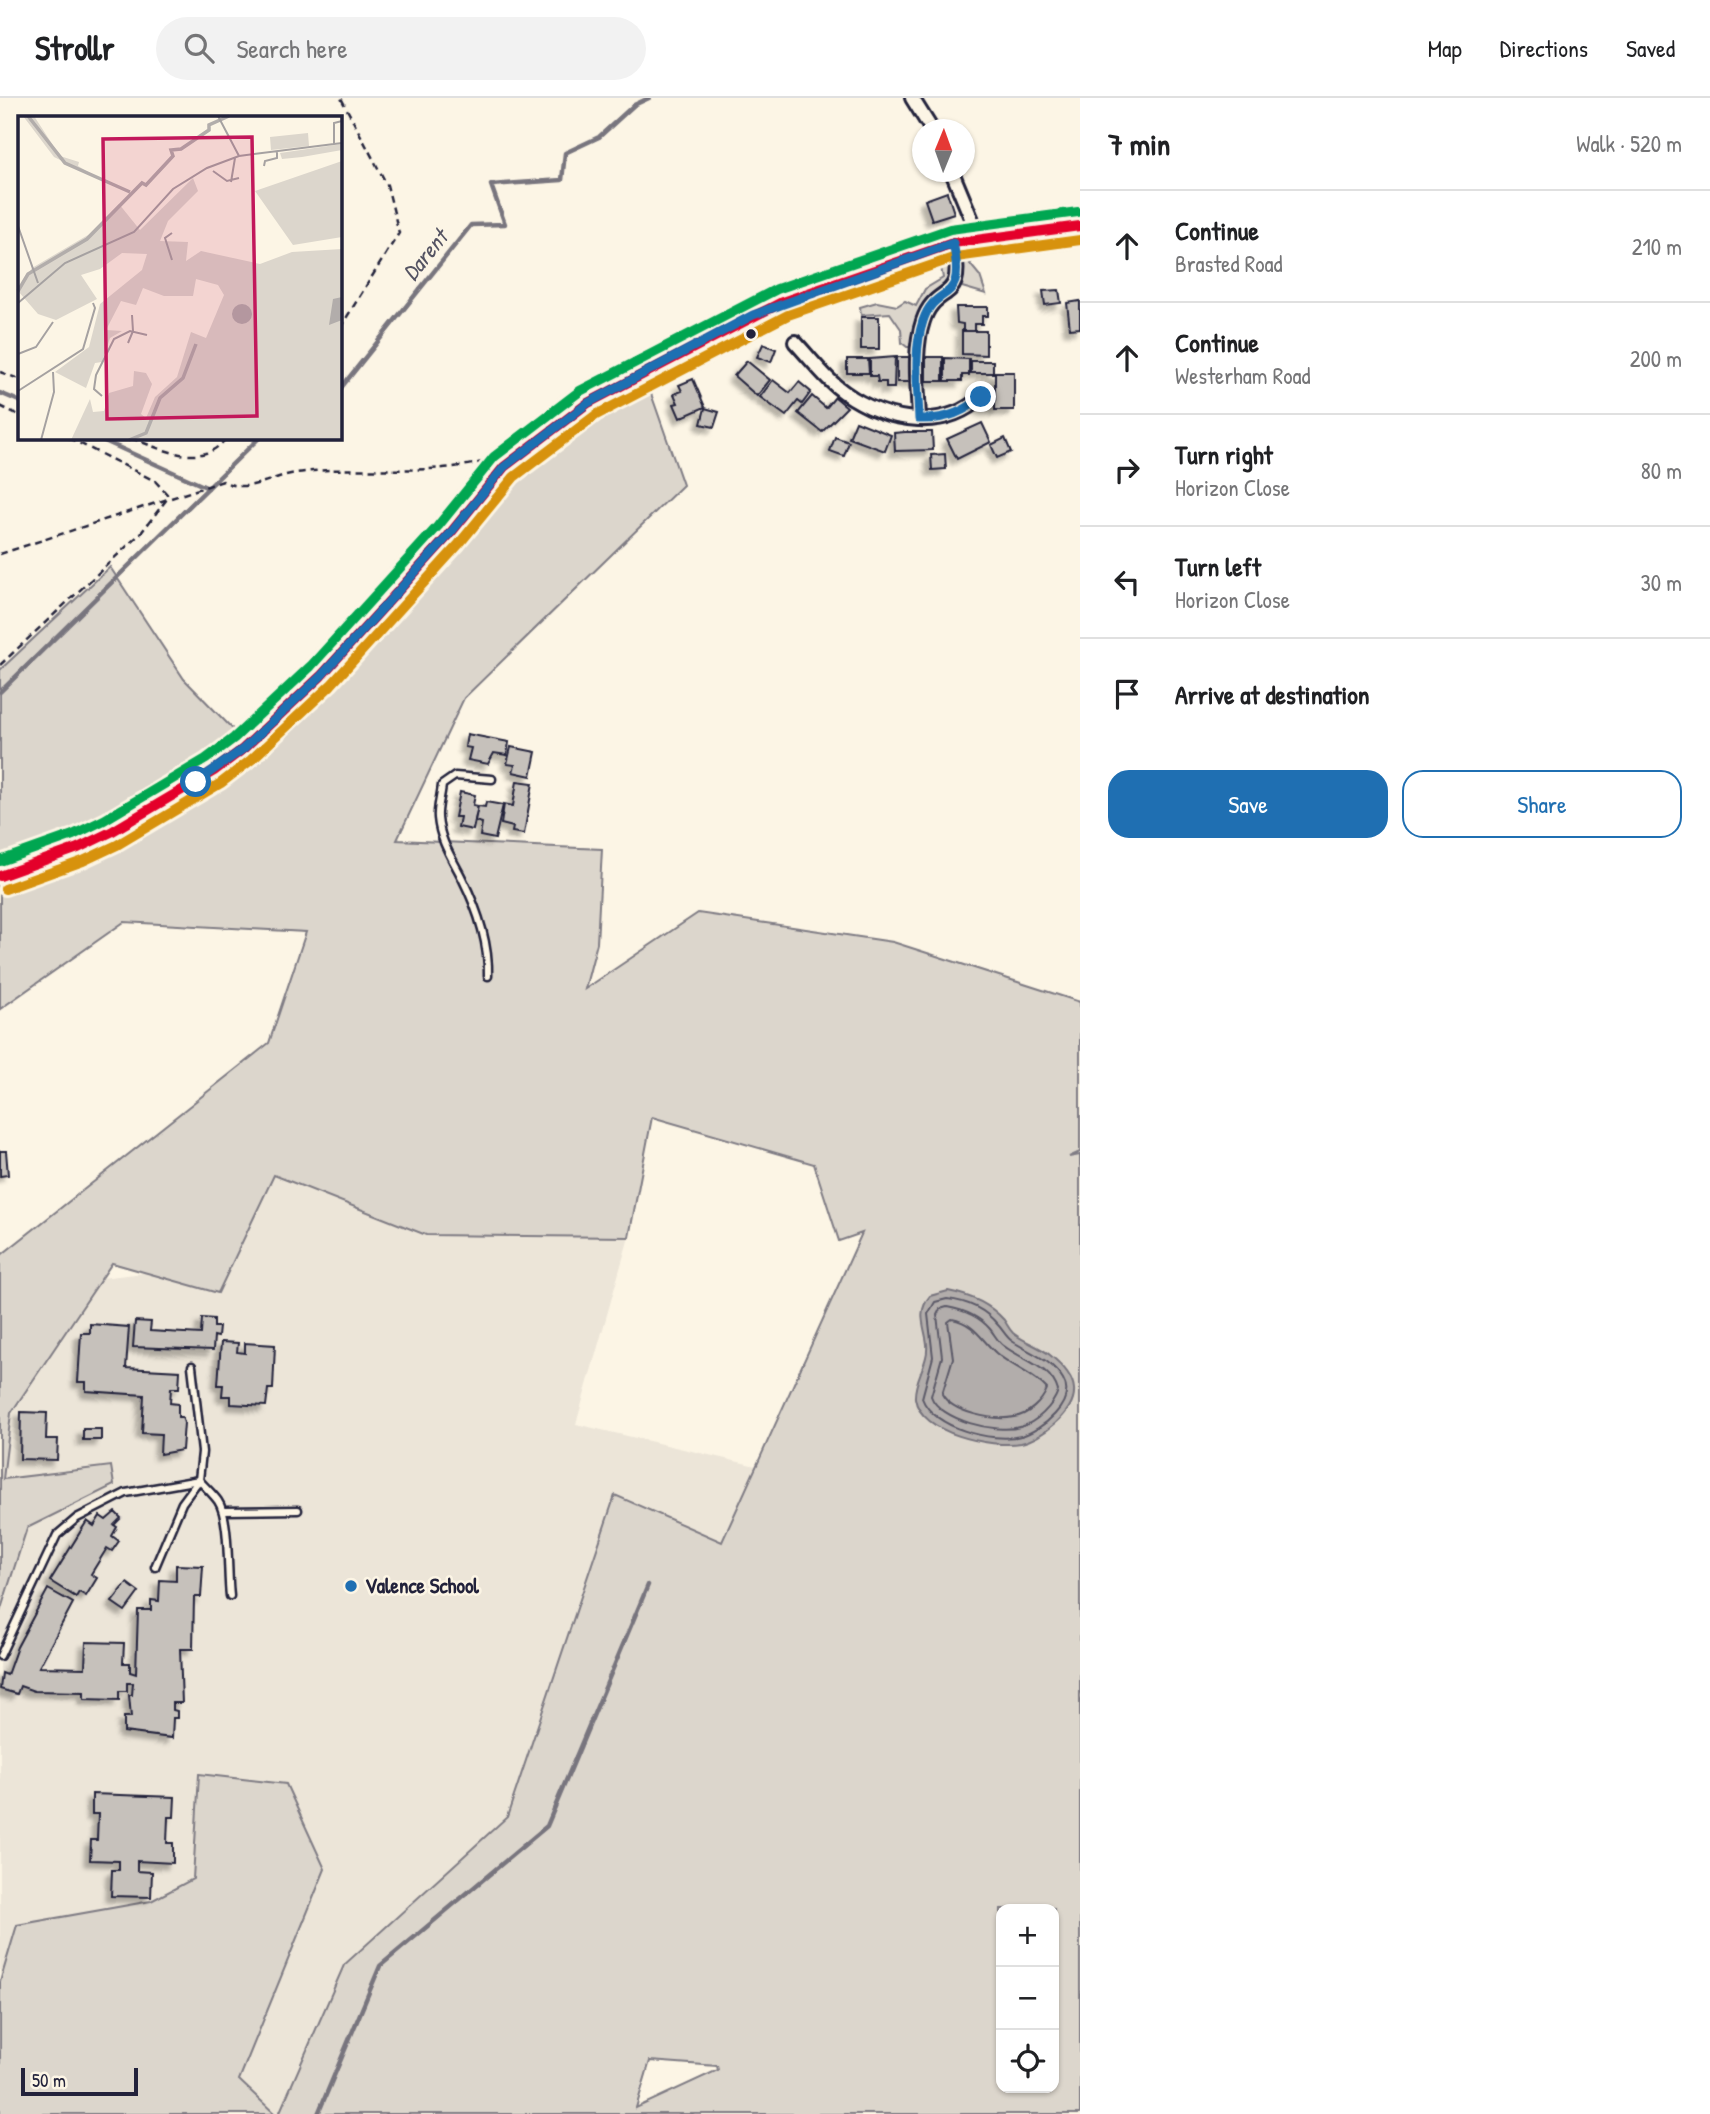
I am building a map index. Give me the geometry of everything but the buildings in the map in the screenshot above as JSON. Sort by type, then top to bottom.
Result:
[{"type":"main road","points":[[0,876],[67,853],[111,832],[214,771],[243,749],[321,676],[449,535],[504,467],[588,403],[753,315],[953,243],[979,237],[1080,226]]},
{"type":"street","points":[[912,98],[925,119]]},
{"type":"street","points":[[956,182],[979,237]]},
{"type":"street","points":[[919,419],[919,334],[924,318],[956,283],[957,264],[953,243]]},
{"type":"street","points":[[795,342],[834,385],[857,402],[891,416],[937,419],[967,410],[981,397]]},
{"type":"lane","points":[[488,976],[488,952],[484,933],[463,879],[445,848],[438,817],[442,785],[455,776],[492,779]]},
{"type":"lane","points":[[155,1567],[182,1503],[199,1480],[202,1452],[192,1366]]},
{"type":"lane","points":[[199,1480],[218,1501],[226,1518],[226,1561],[230,1596]]},
{"type":"lane","points":[[0,1656],[57,1535],[77,1518],[126,1493],[175,1482],[199,1480]]},
{"type":"lane","points":[[223,1511],[298,1510]]},
{"type":"path","points":[[341,98],[387,185],[399,233],[341,326]]},
{"type":"path","points":[[0,372],[18,380]]},
{"type":"path","points":[[0,406],[18,415]]},
{"type":"path","points":[[0,666],[141,533],[167,499],[167,494],[155,481],[72,439]]},
{"type":"path","points":[[84,444],[87,439]]},
{"type":"path","points":[[134,439],[169,453],[202,455],[219,448],[225,439]]},
{"type":"path","points":[[0,554],[223,481],[233,486],[246,487],[295,473],[440,468],[495,460],[504,467]]},
{"type":"shaded area","points":[[972,247],[982,251],[970,264],[980,276],[986,294],[962,287],[965,252]]},
{"type":"shaded area","points":[[937,257],[949,264],[950,283],[924,311],[916,327],[913,347],[902,343],[901,329],[890,313],[861,315],[860,307],[877,302],[897,306],[905,301],[916,306],[925,289],[943,278],[941,267],[889,281],[892,273]]},
{"type":"shaded area","points":[[648,385],[683,485],[464,698],[397,840],[602,849],[597,943],[585,989],[698,913],[893,942],[1080,1002],[1080,1152],[1069,1157],[1080,1155],[1080,2114],[279,2114],[344,1965],[507,1817],[615,1495],[722,1542],[862,1233],[839,1241],[814,1164],[652,1117],[629,1237],[426,1235],[274,1175],[218,1293],[112,1263],[11,1413],[3,1479],[111,1466],[114,1485],[27,1528],[0,1612],[0,1256],[269,1043],[306,932],[124,922],[0,1009],[0,670],[110,567],[184,679],[260,757],[542,455]],"holes":[[[650,2061],[717,2066],[718,2070],[636,2108]]]},
{"type":"shaded area","name":"Valence School","points":[[274,1175],[426,1235],[629,1237],[576,1424],[756,1466],[648,1705],[341,1971],[279,2114],[173,2114],[0,2017],[0,1421],[101,1278],[161,1271]]},
{"type":"shaded area","points":[[199,1774],[286,1784],[325,1869],[239,2080],[275,2114],[0,2114],[0,1982],[17,1925],[151,1901],[193,1879]]},
{"type":"water","points":[[948,1291],[985,1304],[1004,1320],[1013,1333],[1050,1355],[1069,1374],[1074,1389],[1069,1407],[1056,1423],[1038,1436],[1021,1443],[1008,1444],[976,1440],[943,1429],[930,1421],[920,1410],[915,1393],[927,1349],[923,1311],[930,1296]]},
{"type":"waterway","name":"Darent","points":[[341,388],[471,225],[505,224],[491,185],[562,180],[565,153],[599,137],[634,105],[649,98]]},
{"type":"waterway","points":[[0,393],[18,401]]},
{"type":"waterway","points":[[100,439],[208,488]]},
{"type":"waterway","name":"Darent","points":[[0,692],[258,439]]},
{"type":"waterway","points":[[318,2114],[380,1966],[547,1826],[648,1585]]},
{"type":"transit line","points":[[0,861],[73,835],[104,820],[206,759],[234,738],[311,666],[438,526],[494,457],[580,391],[777,289],[950,229],[1078,212]]},
{"type":"transit line","points":[[0,876],[78,848],[111,832],[214,771],[243,749],[321,676],[449,535],[504,467],[588,403],[782,302],[953,243],[1080,226]]},
{"type":"transit line","points":[[5,889],[83,861],[117,845],[221,783],[251,760],[331,685],[459,544],[514,477],[596,415],[788,315],[956,257],[1080,240]]},
{"type":"place","name":"Valence School","points":[[351,1586]]},
{"type":"route","points":[[196,782],[243,749],[295,703],[449,535],[504,467],[588,403],[753,315],[782,302],[953,243],[958,276],[956,283],[924,318],[919,334],[919,419],[937,419],[967,410],[981,397]]}]
